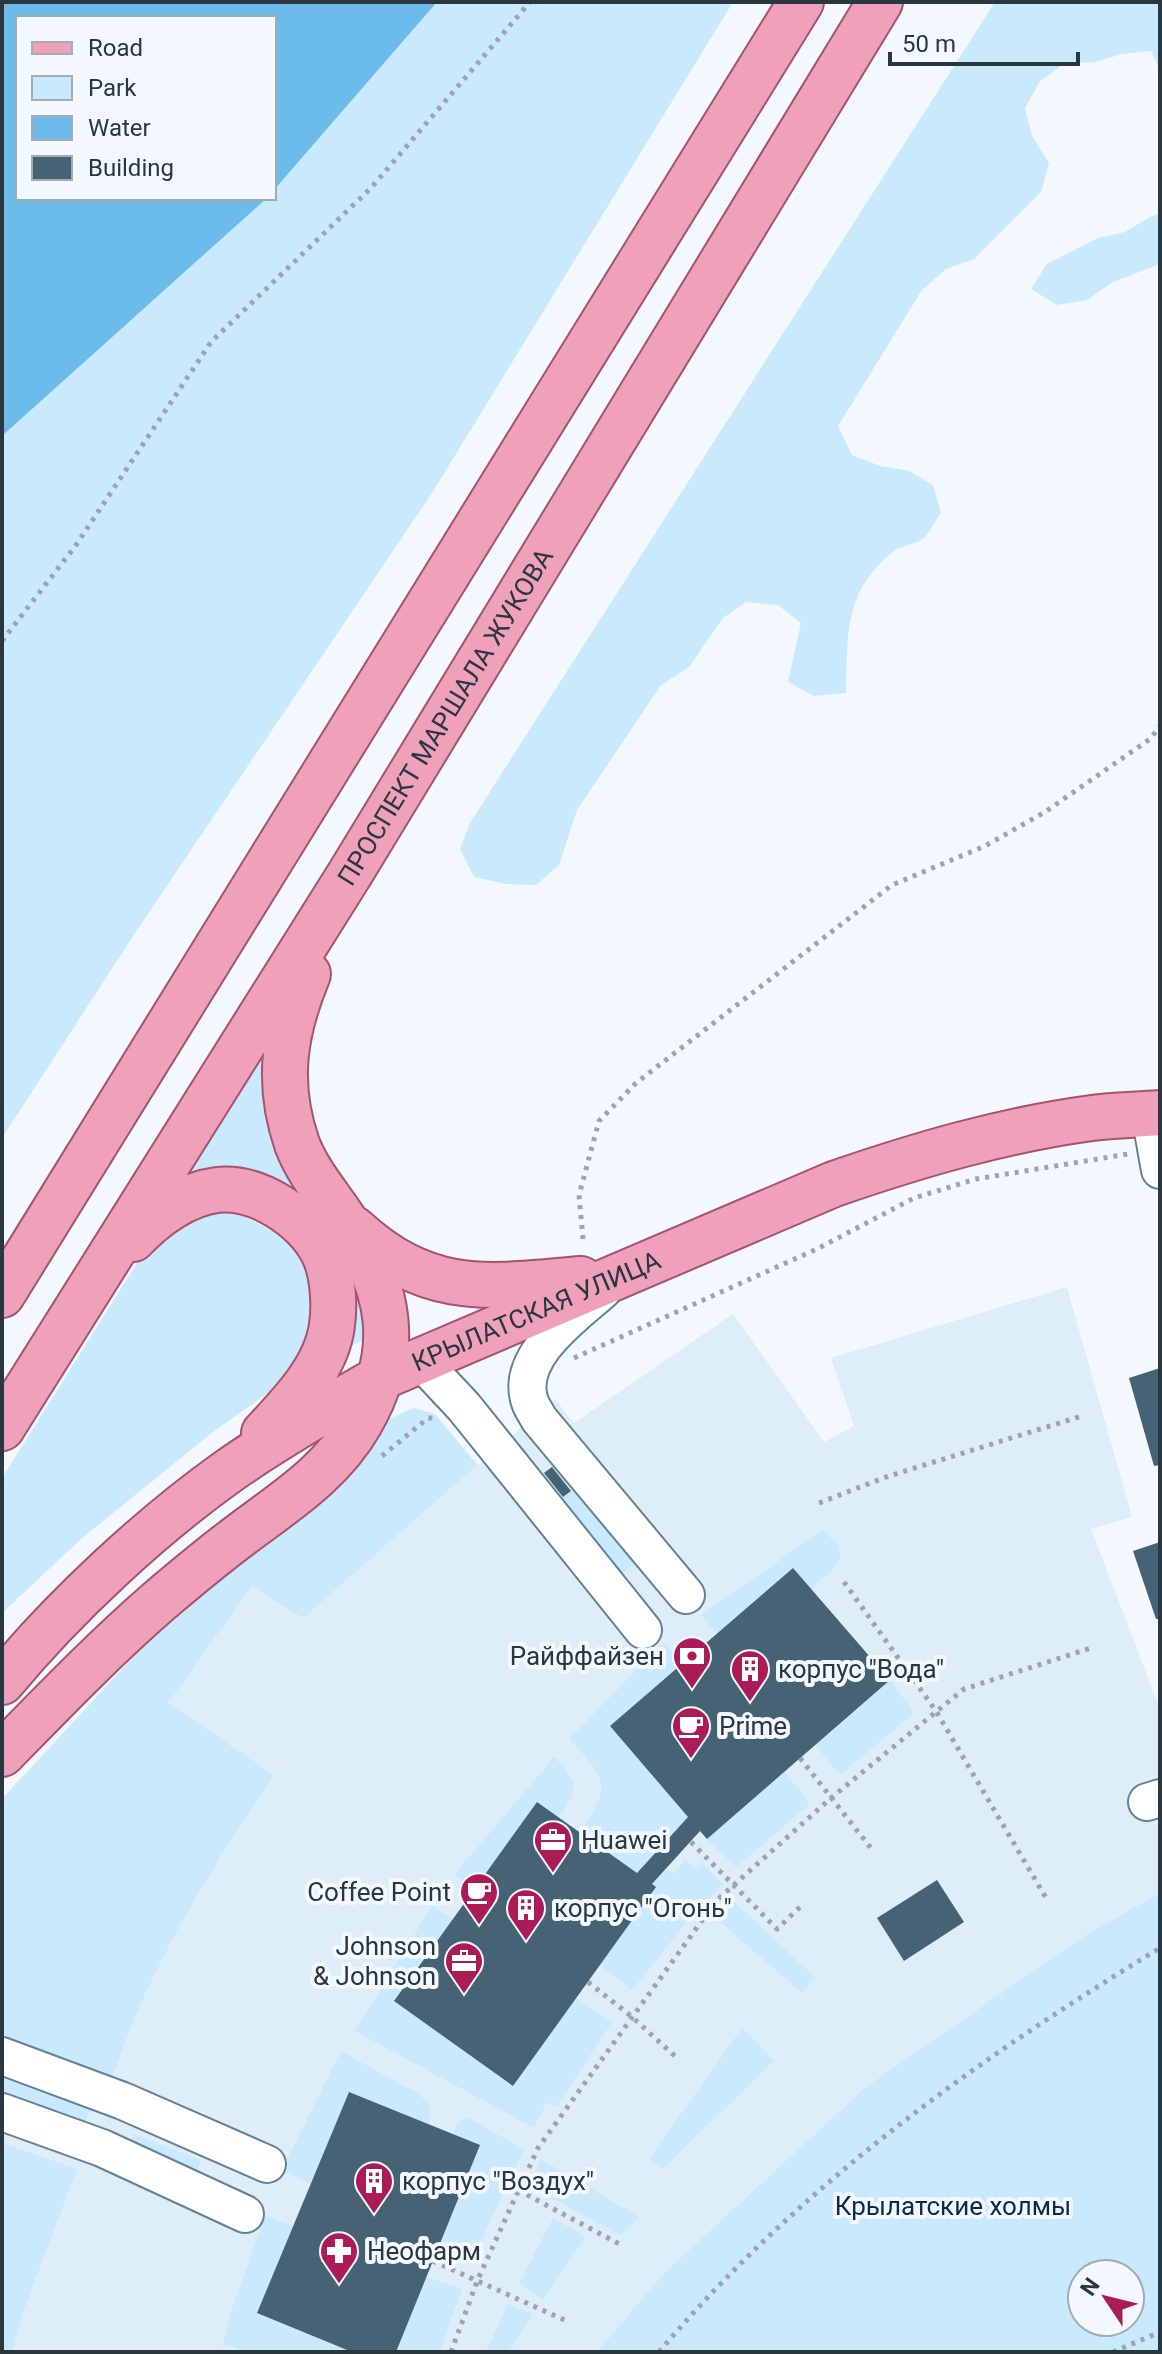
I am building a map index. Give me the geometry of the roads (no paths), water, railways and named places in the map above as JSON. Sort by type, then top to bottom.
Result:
[{"type":"main road","points":[[2,1295],[14,1269],[801,2]]},
{"type":"main road","name":"ПРОСПЕКТ МАРШАЛА ЖУКОВА","points":[[2,1428],[351,872],[880,2]]},
{"type":"main road","points":[[2,1754],[157,1603],[228,1544],[320,1476],[401,1368],[388,1345],[376,1280],[365,1254],[311,1174],[298,1144],[288,1110],[284,1074],[287,1038],[296,1003],[351,872]]},
{"type":"main road","name":"КРЫЛАТСКАЯ УЛИЦА","points":[[2,1682],[83,1596],[153,1532],[229,1470],[401,1368],[834,1184],[907,1159],[989,1137],[1093,1118],[1155,1114]]},
{"type":"main road","points":[[97,1279],[136,1235],[169,1208],[192,1196],[216,1190],[242,1190],[268,1202],[305,1229],[323,1253],[333,1303],[332,1327],[325,1349],[310,1378],[289,1407],[229,1470]]},
{"type":"main road","points":[[345,1221],[394,1260],[457,1284],[489,1287],[619,1276]]},
{"type":"lane","points":[[1155,1114],[1160,1170]]},
{"type":"lane","points":[[619,1276],[548,1338],[534,1361],[527,1384],[529,1401],[539,1419],[686,1595]]},
{"type":"lane","points":[[401,1368],[464,1407],[643,1630]]},
{"type":"lane","points":[[2,2056],[123,2101],[267,2164]]},
{"type":"lane","points":[[2,2112],[102,2148],[245,2214]]},
{"type":"water","points":[[2,2],[437,2],[276,188],[276,16],[16,16],[16,200],[265,200],[2,436]]},
{"type":"place","name":"Райффайзен","points":[[692,1690]]},
{"type":"place","name":"корпус \"Вода\"","points":[[750,1703]]},
{"type":"place","name":"Prime","points":[[691,1760]]},
{"type":"place","name":"Huawei","points":[[553,1874]]},
{"type":"place","name":"Coffee Point","points":[[479,1926]]},
{"type":"place","name":"корпус \"Огонь\"","points":[[526,1942]]},
{"type":"place","name":"Johnson & Johnson","points":[[464,1995]]},
{"type":"place","name":"корпус \"Воздух\"","points":[[374,2215]]},
{"type":"place","name":"Неофарм","points":[[339,2285]]},
{"type":"park label","name":"Крылатские холмы","points":[[953,2206]]}]
